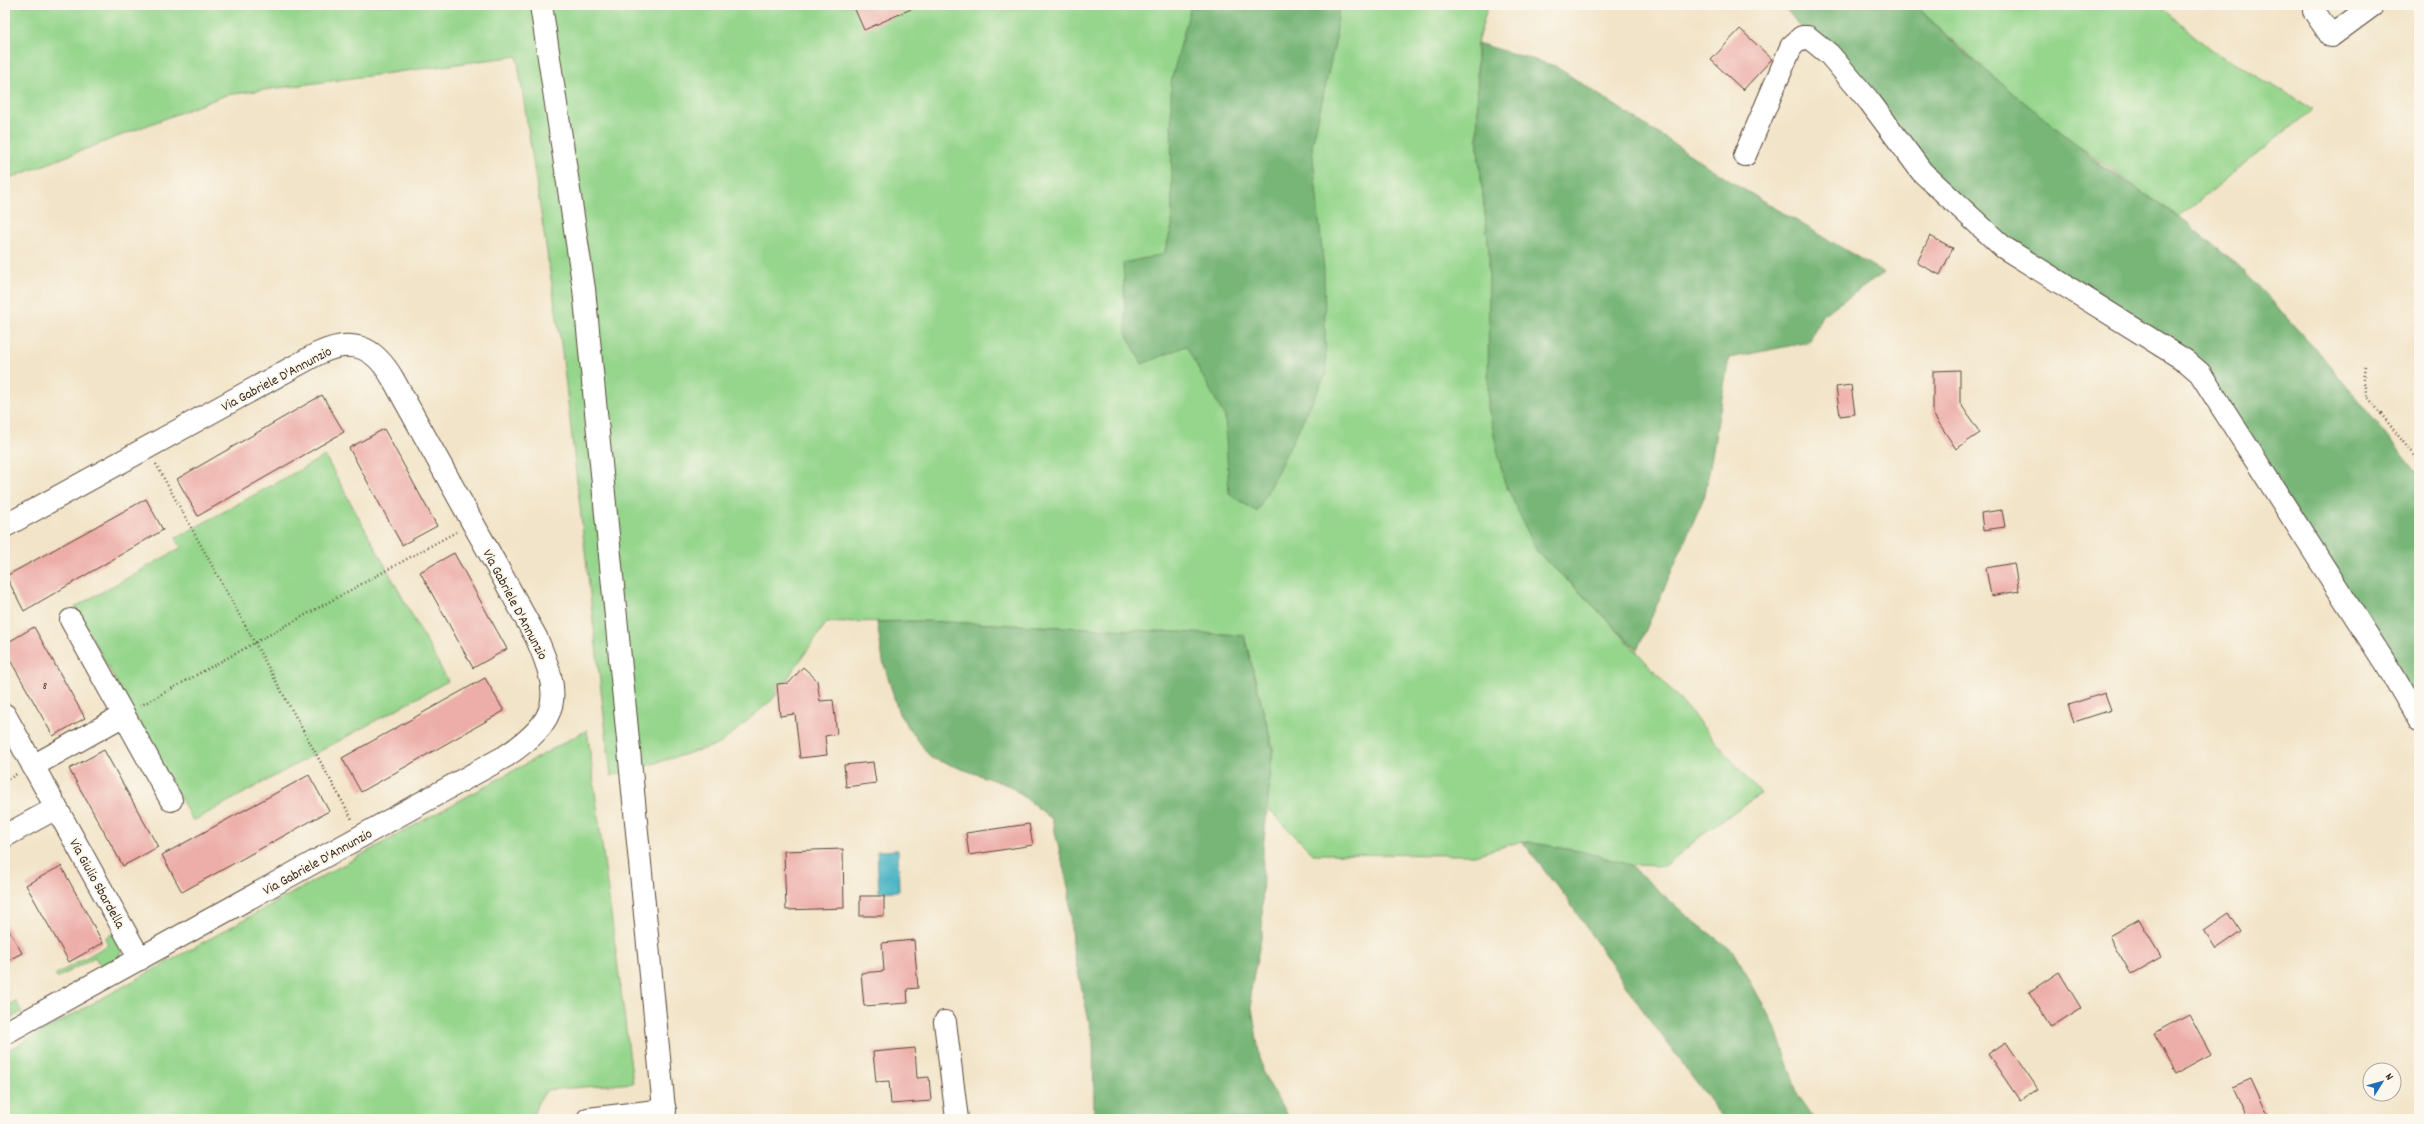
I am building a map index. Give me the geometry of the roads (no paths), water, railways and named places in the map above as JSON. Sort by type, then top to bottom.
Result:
[{"type":"street","points":[[541,5],[584,289],[665,1114],[588,1119]]},
{"type":"street","points":[[2314,11],[2331,36],[2373,5]]},
{"type":"street","points":[[1745,155],[1791,47],[1802,37],[1808,36],[1829,54],[1870,102],[1922,172],[2003,247],[2186,361],[2200,373],[2394,677],[2419,720]]},
{"type":"street","name":"Via Gabriele D'Annunzio","points":[[5,526],[325,350],[342,346],[358,346],[372,353],[385,367],[544,655],[553,688],[551,709],[540,730],[510,754],[5,1033]]},
{"type":"street","points":[[71,620],[171,800]]},
{"type":"street","name":"Via Giulio Sbardella","points":[[5,715],[140,959]]},
{"type":"street","points":[[33,766],[124,715]]},
{"type":"street","points":[[5,836],[56,808]]},
{"type":"street","points":[[945,1022],[958,1119]]},
{"type":"water","points":[[898,850],[899,891],[879,892],[877,851]]}]
